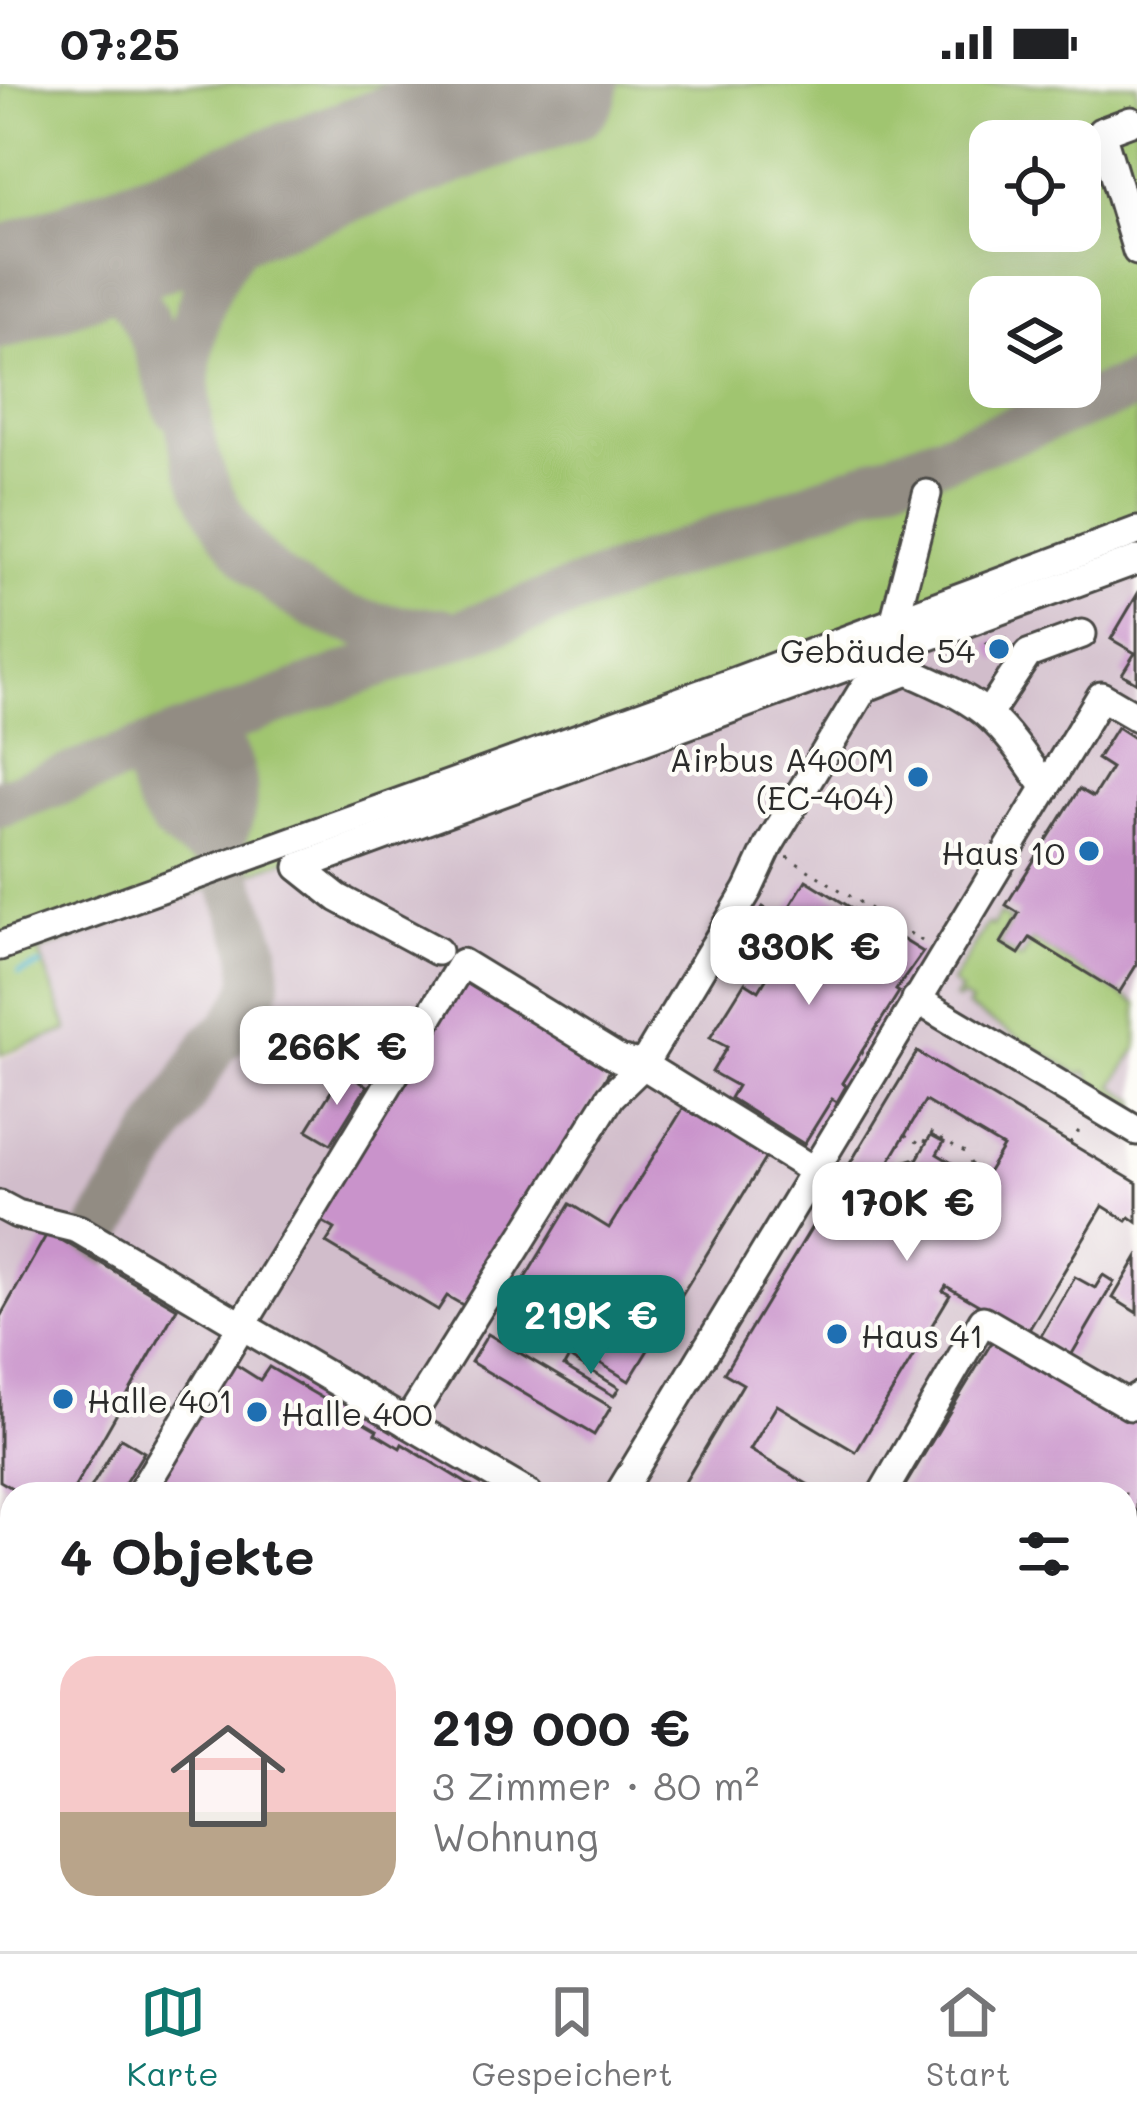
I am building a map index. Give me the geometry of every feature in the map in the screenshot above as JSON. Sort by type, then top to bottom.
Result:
[{"type":"lane","points":[[1131,121],[1101,132],[1137,251]]},
{"type":"lane","points":[[895,619],[927,494]]},
{"type":"lane","points":[[0,946],[728,684],[1137,530]]},
{"type":"lane","points":[[437,951],[338,898],[298,867],[1137,560]]},
{"type":"lane","points":[[988,714],[1028,654],[1082,634]]},
{"type":"lane","points":[[407,1423],[611,1096],[643,1065],[864,688],[908,670],[950,691],[988,714],[1045,786]]},
{"type":"lane","points":[[626,1482],[1101,696],[1137,717]]},
{"type":"lane","points":[[147,1482],[462,963],[619,1059],[643,1065],[816,1172]]},
{"type":"lane","points":[[916,999],[1137,1131]]},
{"type":"lane","points":[[0,1205],[16,1214],[78,1229],[508,1482]]},
{"type":"lane","points":[[889,1482],[983,1320],[1132,1406],[1137,1397]]},
{"type":"path","points":[[769,845],[944,954]]},
{"type":"path","points":[[1070,1143],[1083,1124]]},
{"type":"path","points":[[905,1135],[922,1145],[930,1132],[965,1152]]},
{"type":"path","points":[[970,1162],[978,1178]]},
{"type":"shaded area","points":[[1137,549],[1137,1482],[0,1482],[0,1059],[68,1030],[38,952]]},
{"type":"green space","points":[[0,84],[1137,84],[1137,545],[39,951],[68,1030],[0,1055]]},
{"type":"green space","points":[[1000,914],[1010,921],[999,945],[1021,959],[1033,940],[1137,1004],[1137,1048],[1113,1086],[1137,1101],[1137,1108],[1089,1080],[1085,1071],[1081,1075],[967,1007],[971,1003],[961,996],[954,998],[961,991],[952,983],[987,924],[993,926]]},
{"type":"building","points":[[1137,595],[1137,683],[1122,674],[1135,653],[1111,639]]},
{"type":"building","name":"Gebäude 54","points":[[1005,638],[1011,656],[995,660],[987,644]]},
{"type":"building","name":"Haus 10","points":[[1117,727],[1137,740],[1137,964],[1119,993],[1030,938],[1019,954],[1001,943],[1019,913],[1006,905],[1079,789],[1093,797],[1111,768],[1097,759]]},
{"type":"building","points":[[806,880],[923,952],[842,1083],[846,1086],[837,1102],[832,1099],[804,1144],[730,1098],[737,1086],[712,1072],[727,1047],[710,1038],[745,982],[759,991],[774,966],[739,945],[763,907],[782,919]]},
{"type":"building","points":[[463,974],[614,1064],[468,1308],[447,1296],[438,1310],[326,1243],[335,1229],[316,1218]]},
{"type":"building","points":[[917,1052],[1137,1183],[1137,1222],[1103,1206],[1027,1333],[946,1286],[943,1291],[950,1295],[856,1452],[777,1405],[750,1450],[804,1482],[685,1482],[743,1384],[724,1373]],"holes":[[[925,1101],[1003,1147],[982,1181],[937,1154],[944,1142],[931,1135],[916,1161],[886,1167]]]},
{"type":"building","points":[[343,1072],[367,1086],[331,1144],[307,1130]]},
{"type":"building","points":[[689,1099],[771,1149],[629,1381],[508,1306],[570,1204],[609,1228]]},
{"type":"building","name":"Halle 401","points":[[48,1232],[177,1308],[78,1482],[0,1481],[0,1317]]},
{"type":"building","points":[[1137,1257],[1137,1313],[1113,1298]]},
{"type":"building","points":[[1103,1275],[1114,1282],[1069,1359],[1038,1341],[1075,1277],[1095,1288]]},
{"type":"building","points":[[488,1334],[611,1407],[594,1435],[471,1362]]},
{"type":"building","points":[[995,1337],[1137,1422],[1137,1482],[907,1482]]},
{"type":"building","points":[[569,1357],[619,1388],[614,1396],[564,1366]]},
{"type":"building","name":"Halle 400","points":[[230,1361],[260,1380],[269,1367],[464,1482],[157,1482]]},
{"type":"building","points":[[121,1438],[144,1452],[125,1482],[94,1482]]},
{"type":"waterway","points":[[19,973],[40,965]]},
{"type":"taxiway","points":[[356,158],[277,203],[237,240],[210,285],[193,333],[187,383],[191,433],[205,482],[228,527],[261,566],[302,598],[335,614],[387,628],[442,631]]},
{"type":"taxiway","points":[[34,277],[90,272],[125,290],[148,326],[177,407]]},
{"type":"taxiway","points":[[0,803],[1137,385]]},
{"type":"taxiway","points":[[196,731],[216,744],[232,776],[233,800],[220,849]]},
{"type":"taxiway","points":[[156,746],[151,770],[162,805],[178,824],[221,854]]},
{"type":"taxiway","points":[[88,1251],[214,1044],[249,1004],[257,983],[255,948],[188,766],[167,749],[153,747]]},
{"type":"runway","points":[[0,289],[559,84]]},
{"type":"place","name":"Gebäude 54","points":[[999,649]]},
{"type":"place","name":"Airbus A400M (EC-404)","points":[[918,777]]},
{"type":"place","name":"Haus 10","points":[[1089,851]]},
{"type":"place","name":"Haus 41","points":[[837,1334]]},
{"type":"place","name":"Halle 401","points":[[63,1399]]},
{"type":"place","name":"Halle 400","points":[[257,1412]]}]
